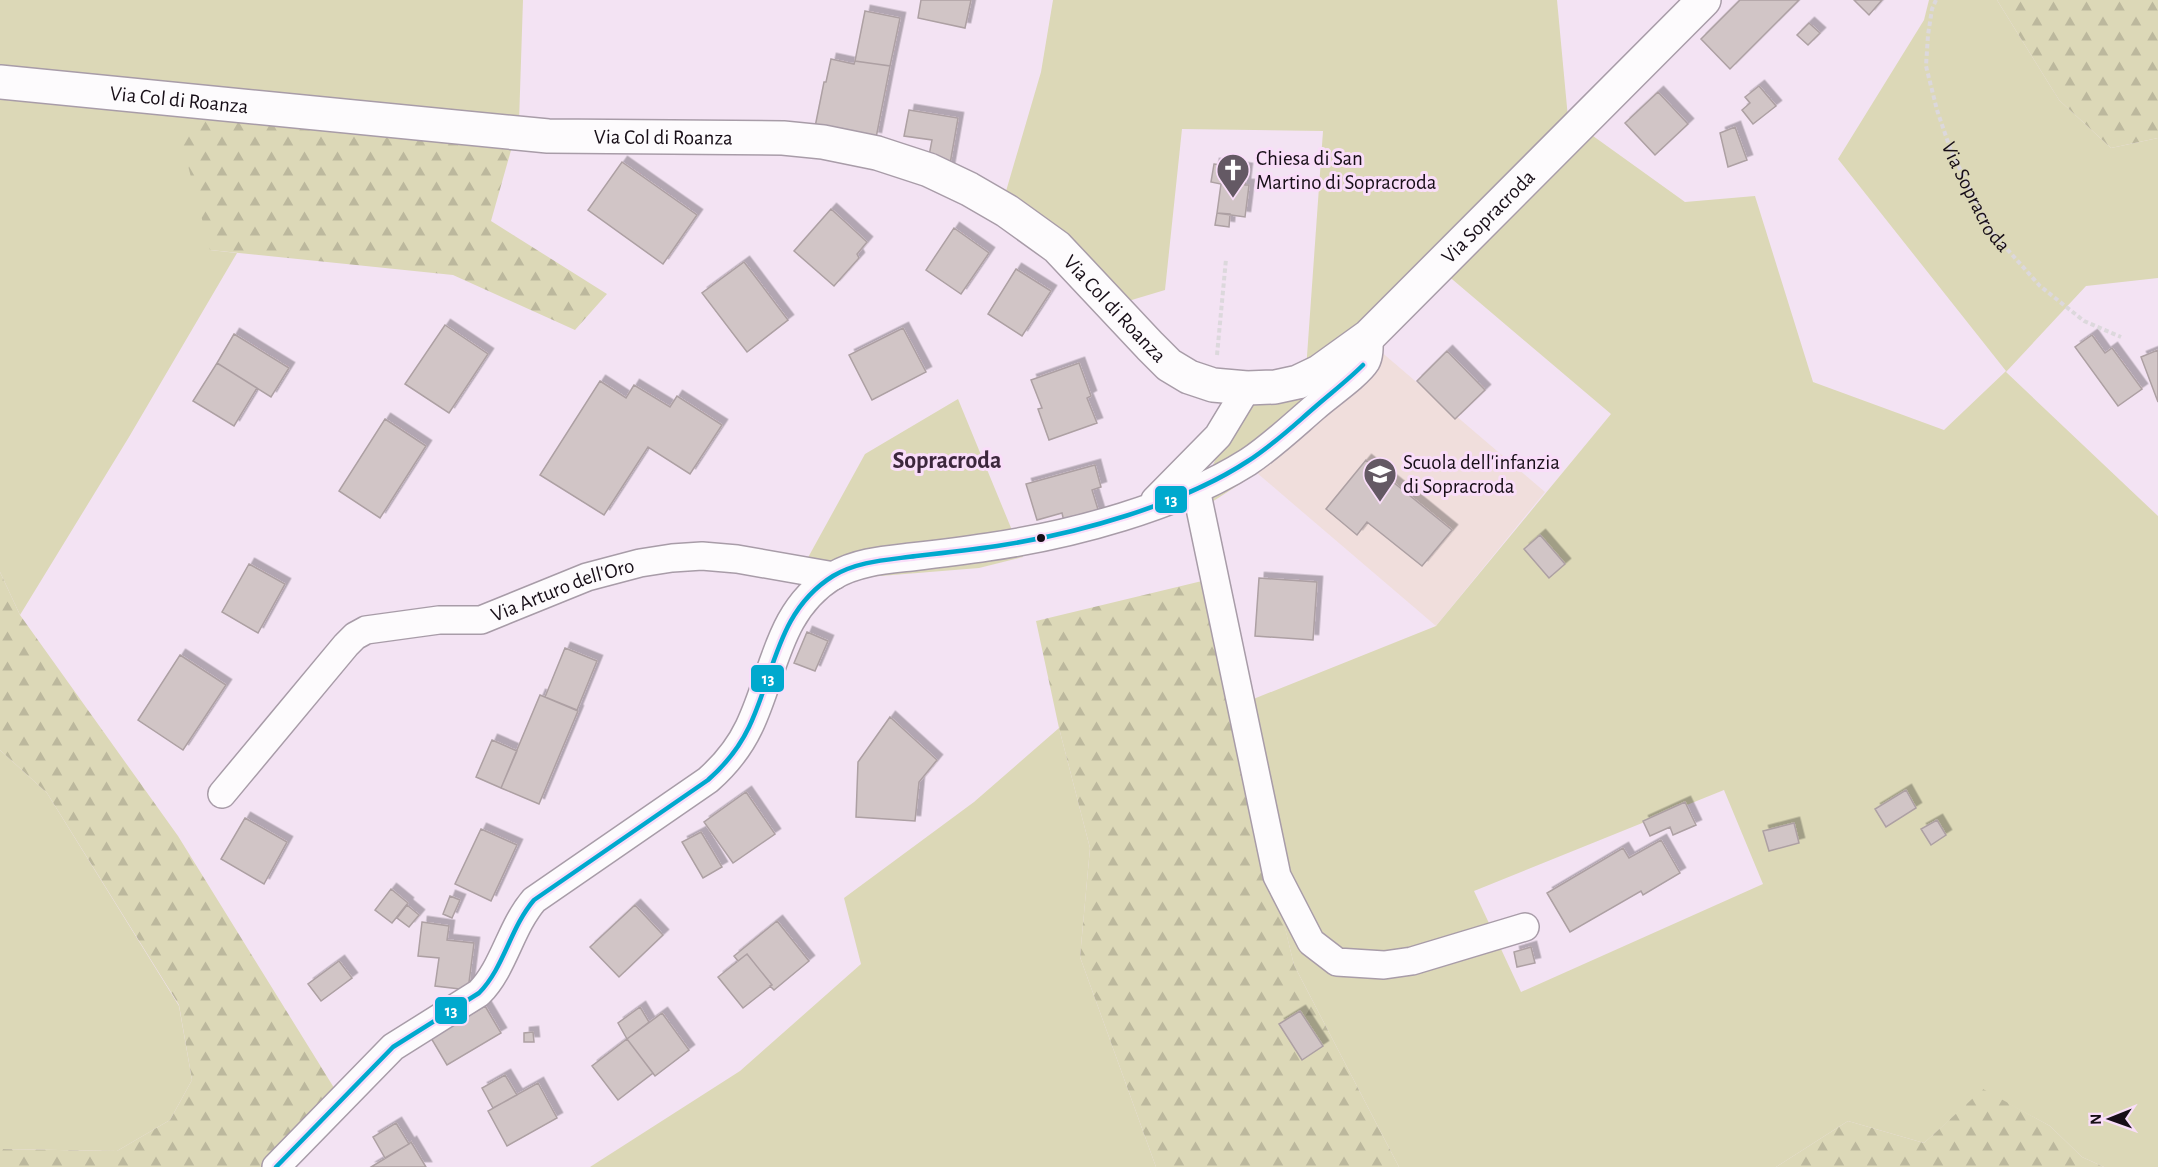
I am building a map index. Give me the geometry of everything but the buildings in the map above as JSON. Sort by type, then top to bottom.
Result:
[{"type":"street","name":"Via Sopracroda","points":[[1247,388],[1275,387],[1298,382],[1319,372],[1369,336],[1704,0]]},
{"type":"street","name":"Via Col di Roanza","points":[[0,81],[549,136],[783,138],[823,142],[877,153],[929,170],[969,189],[1007,211],[1057,247],[1169,365],[1189,377],[1213,385],[1247,388]]},
{"type":"street","points":[[276,1167],[393,1047],[480,993],[489,984],[522,914],[534,900],[708,780],[720,769],[742,740],[750,724],[784,634],[794,614],[818,587],[854,566],[874,561],[989,547],[1057,535],[1147,509],[1196,489],[1249,461],[1352,377],[1366,362],[1370,346],[1369,336]]},
{"type":"street","points":[[1147,509],[1218,436],[1247,388]]},
{"type":"street","points":[[1196,489],[1277,876],[1311,942],[1337,962],[1384,966],[1412,961],[1525,927]]},
{"type":"street","name":"Via Arturo dell'Oro","points":[[222,794],[346,645],[366,630],[439,620],[481,620],[587,576],[672,558],[702,556],[737,559],[834,576]]},
{"type":"path","name":"Via Sopracroda","points":[[1936,0],[1932,9],[1926,66],[1937,110],[1951,151],[1990,230],[2040,286],[2084,321],[2121,337]]},
{"type":"path","points":[[1213,385],[1226,260]]},
{"type":"shaded area","points":[[1379,350],[1545,492],[1436,626],[1257,473]]},
{"type":"green space","points":[[0,0],[523,0],[519,122],[210,250],[237,253],[129,437],[20,615],[0,572]]},
{"type":"green space","points":[[1053,0],[1557,0],[1568,118],[1685,202],[1755,196],[1813,382],[1944,430],[2006,371],[1838,159],[1924,20],[1929,0],[1997,0],[2059,100],[2111,148],[2158,138],[2158,278],[2086,286],[2006,372],[2158,516],[2158,1167],[2104,1167],[2082,1157],[2050,1126],[1983,1090],[1924,1143],[1848,1121],[1776,1167],[1399,1167],[1294,965],[1231,708],[1436,626],[1611,414],[1446,274],[1379,350],[1257,473],[1187,518],[1228,434],[1261,378],[1306,370],[1323,131],[1182,129],[1165,290],[1125,302],[1004,198],[1041,72]],"holes":[[[1724,790],[1763,884],[1521,992],[1474,891]]]},
{"type":"green space","points":[[1997,0],[2158,0],[2158,138],[2111,148],[2059,100]]},
{"type":"green space","points":[[167,85],[519,122],[491,221],[607,294],[575,330],[453,275],[210,250]]},
{"type":"green space","points":[[958,399],[1023,557],[979,568],[794,583],[865,454]]},
{"type":"green space","points":[[0,572],[20,615],[178,836],[336,1091],[270,1167],[0,1167],[0,1149],[117,1151],[170,1120],[192,1080],[179,1005],[47,793],[0,750]]},
{"type":"green space","points":[[1202,581],[1294,965],[1399,1167],[1156,1167],[1080,957],[1090,848],[1059,728],[1036,621]]},
{"type":"green space","points":[[1059,728],[1090,848],[1080,957],[1156,1167],[590,1167],[740,1071],[861,964],[844,898],[974,802]]},
{"type":"green space","points":[[0,750],[47,793],[179,1006],[192,1080],[170,1120],[117,1151],[0,1149]]},
{"type":"green space","points":[[1983,1089],[2050,1126],[2082,1157],[2104,1167],[1776,1167],[1848,1121],[1924,1143]]},
{"type":"transit line","name":"13","points":[[276,1167],[393,1047],[479,993],[495,972],[519,923],[534,900],[708,780],[720,768],[745,735],[789,625],[814,590],[833,576],[852,567],[873,562],[997,546],[1060,534],[1127,516],[1192,491],[1221,477],[1257,455],[1363,365]]},
{"type":"place","name":"Chiesa di San Martino di Sopracroda","points":[[1233,199]]},
{"type":"place","name":"Scuola dell'infanzia di Sopracroda","points":[[1380,503]]},
{"type":"district","name":"Sopracroda","points":[[947,460]]}]
